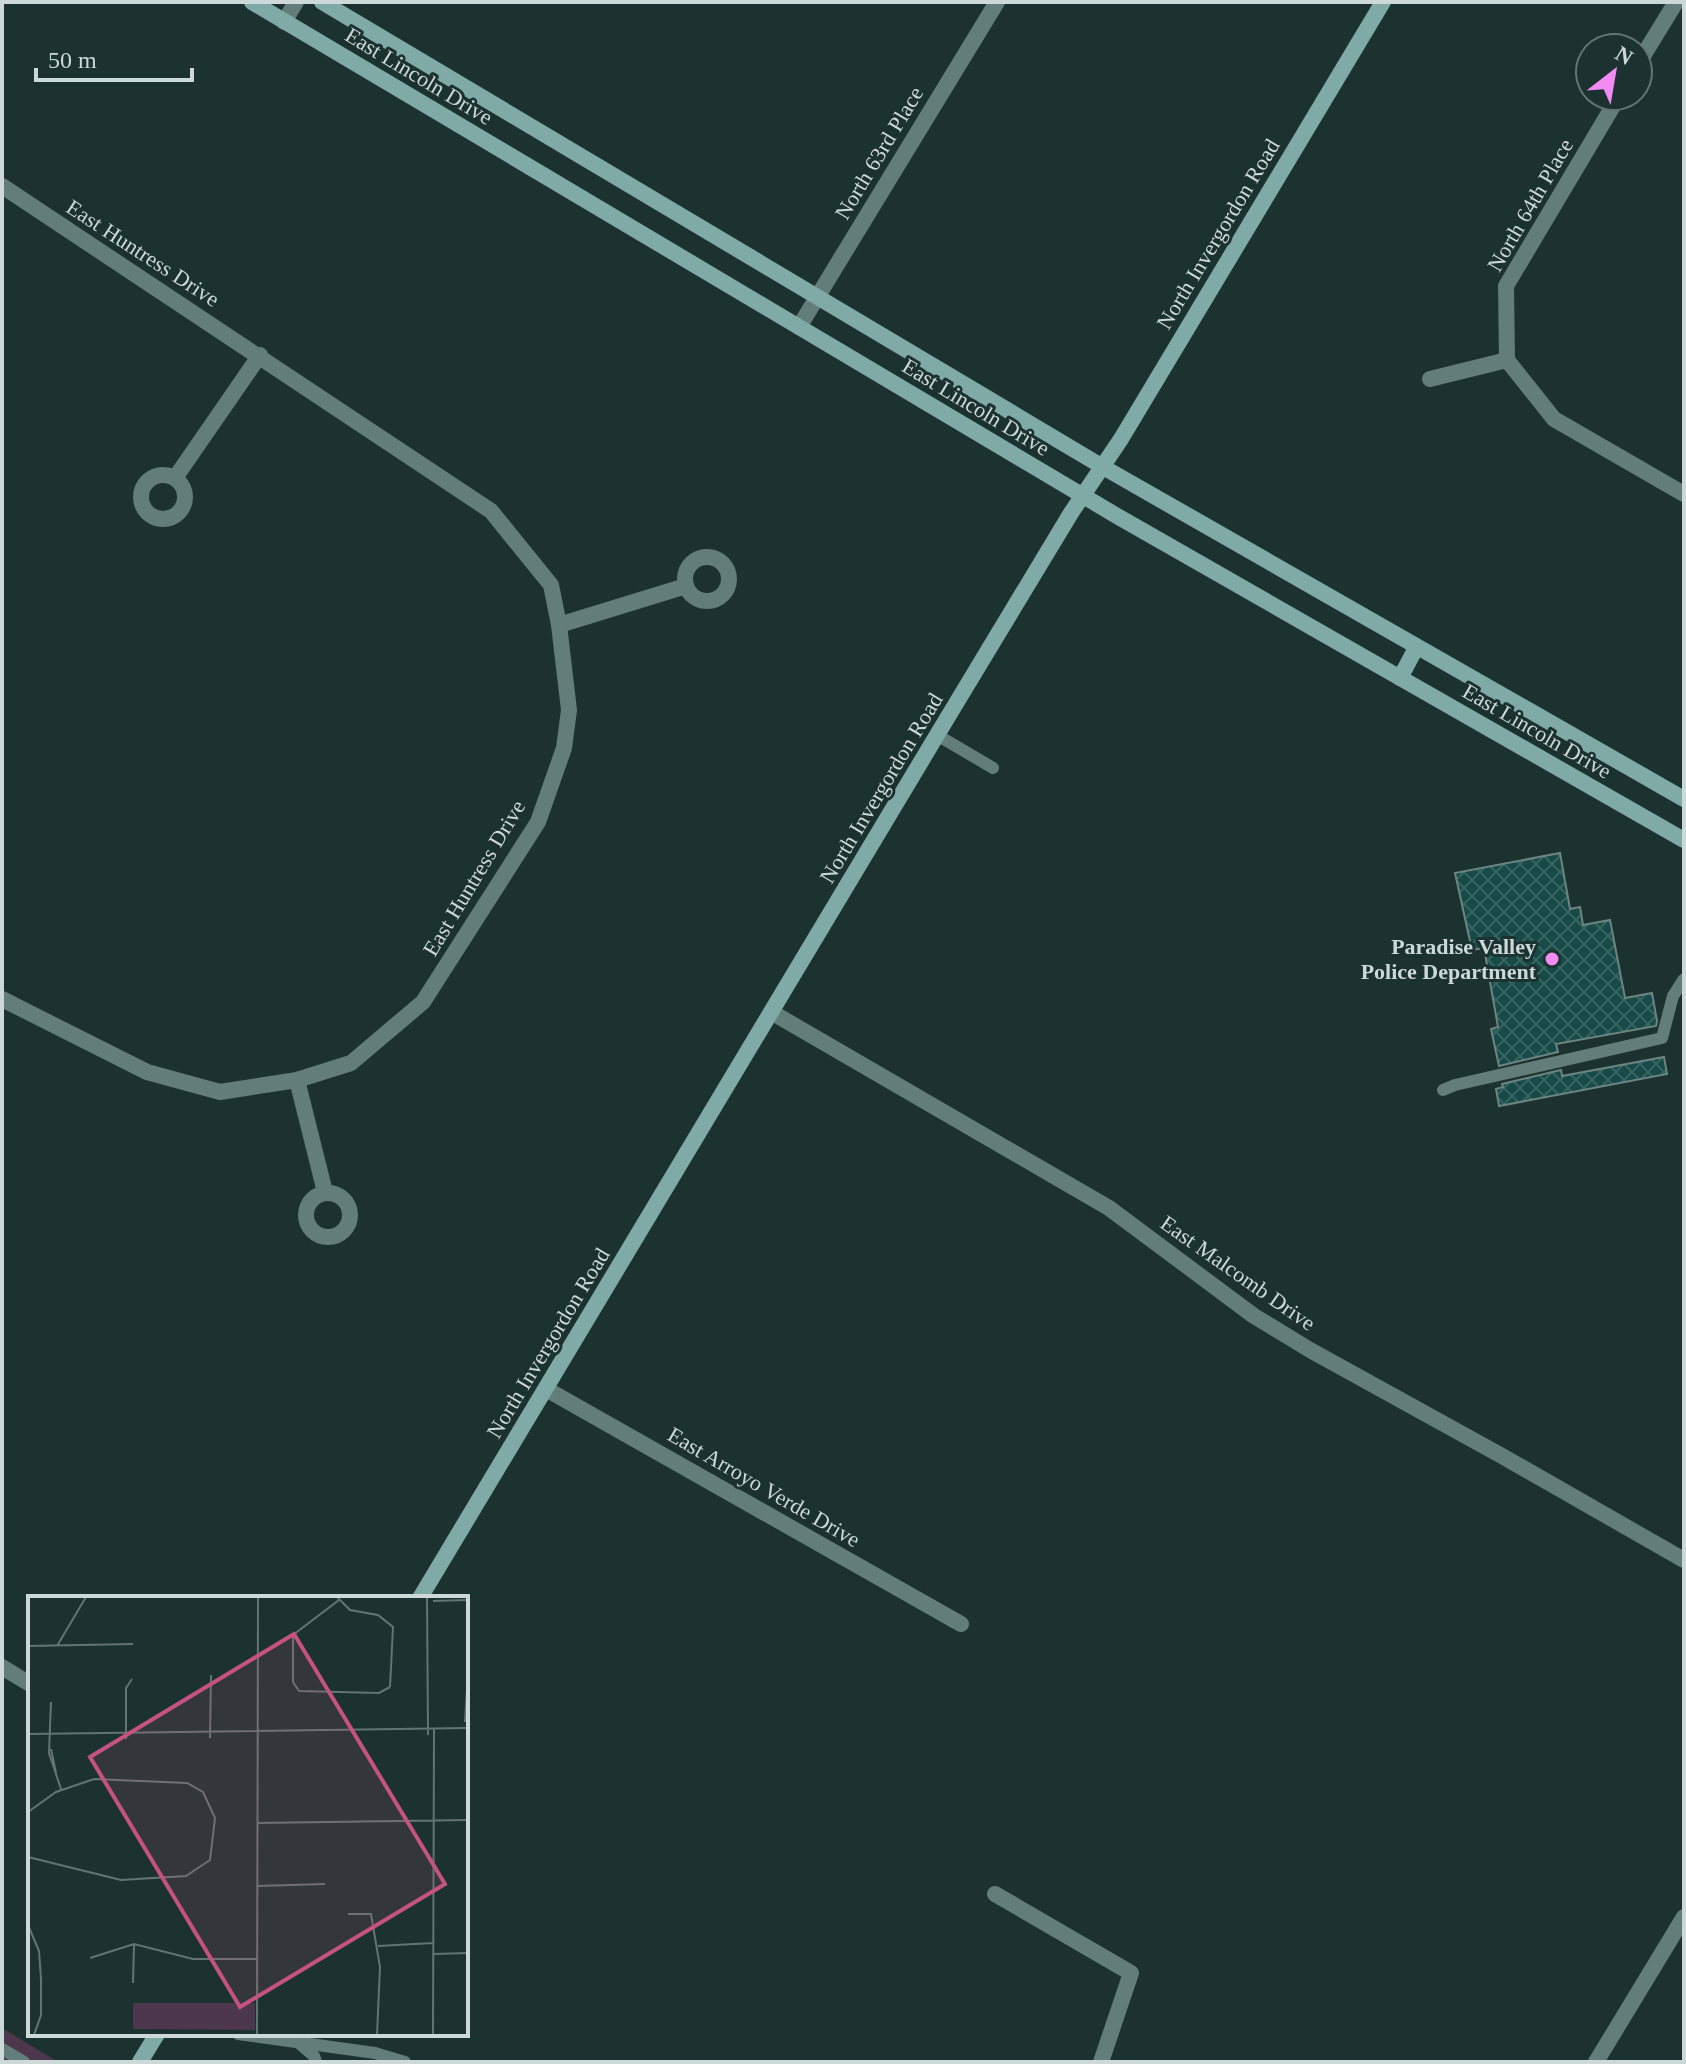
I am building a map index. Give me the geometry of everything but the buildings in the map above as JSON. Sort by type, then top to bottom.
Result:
[{"type":"main road","name":"East Lincoln Drive","points":[[252,2],[1083,495],[1684,840]]},
{"type":"main road","name":"East Lincoln Drive","points":[[322,2],[1103,467],[1684,799]]},
{"type":"main road","name":"North Invergordon Road","points":[[421,1596],[937,735],[1103,467],[1383,2]]},
{"type":"main road","points":[[1400,678],[1416,648]]},
{"type":"main road","points":[[140,2062],[156,2036]]},
{"type":"street","points":[[284,22],[296,2]]},
{"type":"street","name":"North 63rd Place","points":[[799,327],[997,2]]},
{"type":"street","points":[[1654,37],[1675,2]]},
{"type":"street","name":"North 64th Place","points":[[1507,360],[1506,286],[1609,112]]},
{"type":"street","name":"East Huntress Drive","points":[[2,186],[491,511],[551,585],[569,710],[564,748],[538,822],[423,1002],[351,1063],[297,1080],[220,1092],[147,1072],[2,999]]},
{"type":"street","points":[[175,478],[260,355]]},
{"type":"street","points":[[1430,379],[1507,360],[1554,419],[1684,494]]},
{"type":"street","points":[[559,625],[686,586]]},
{"type":"street","name":"East Malcomb Drive","points":[[773,1013],[1109,1208],[1254,1316],[1288,1337],[1684,1560]]},
{"type":"street","points":[[297,1080],[325,1192]]},
{"type":"street","name":"East Arroyo Verde Drive","points":[[546,1389],[961,1624]]},
{"type":"street","points":[[2,1667],[28,1683]]},
{"type":"street","points":[[995,1894],[1131,1973],[1101,2062]]},
{"type":"street","points":[[1596,2062],[1684,1917]]},
{"type":"lane","points":[[937,735],[993,768]]},
{"type":"lane","points":[[1443,1090],[1662,1038],[1673,996],[1684,979]]},
{"type":"lane","points":[[250,2036],[300,2044],[341,2056],[392,2056],[405,2062]]},
{"type":"lane","points":[[300,2044],[314,2056],[316,2062]]},
{"type":"lane","points":[[2,2049],[24,2062]]},
{"type":"shaded area","points":[[2,2028],[58,2062],[2,2062]]},
{"type":"place","name":"Paradise Valley Police Department","points":[[1552,959]]}]
